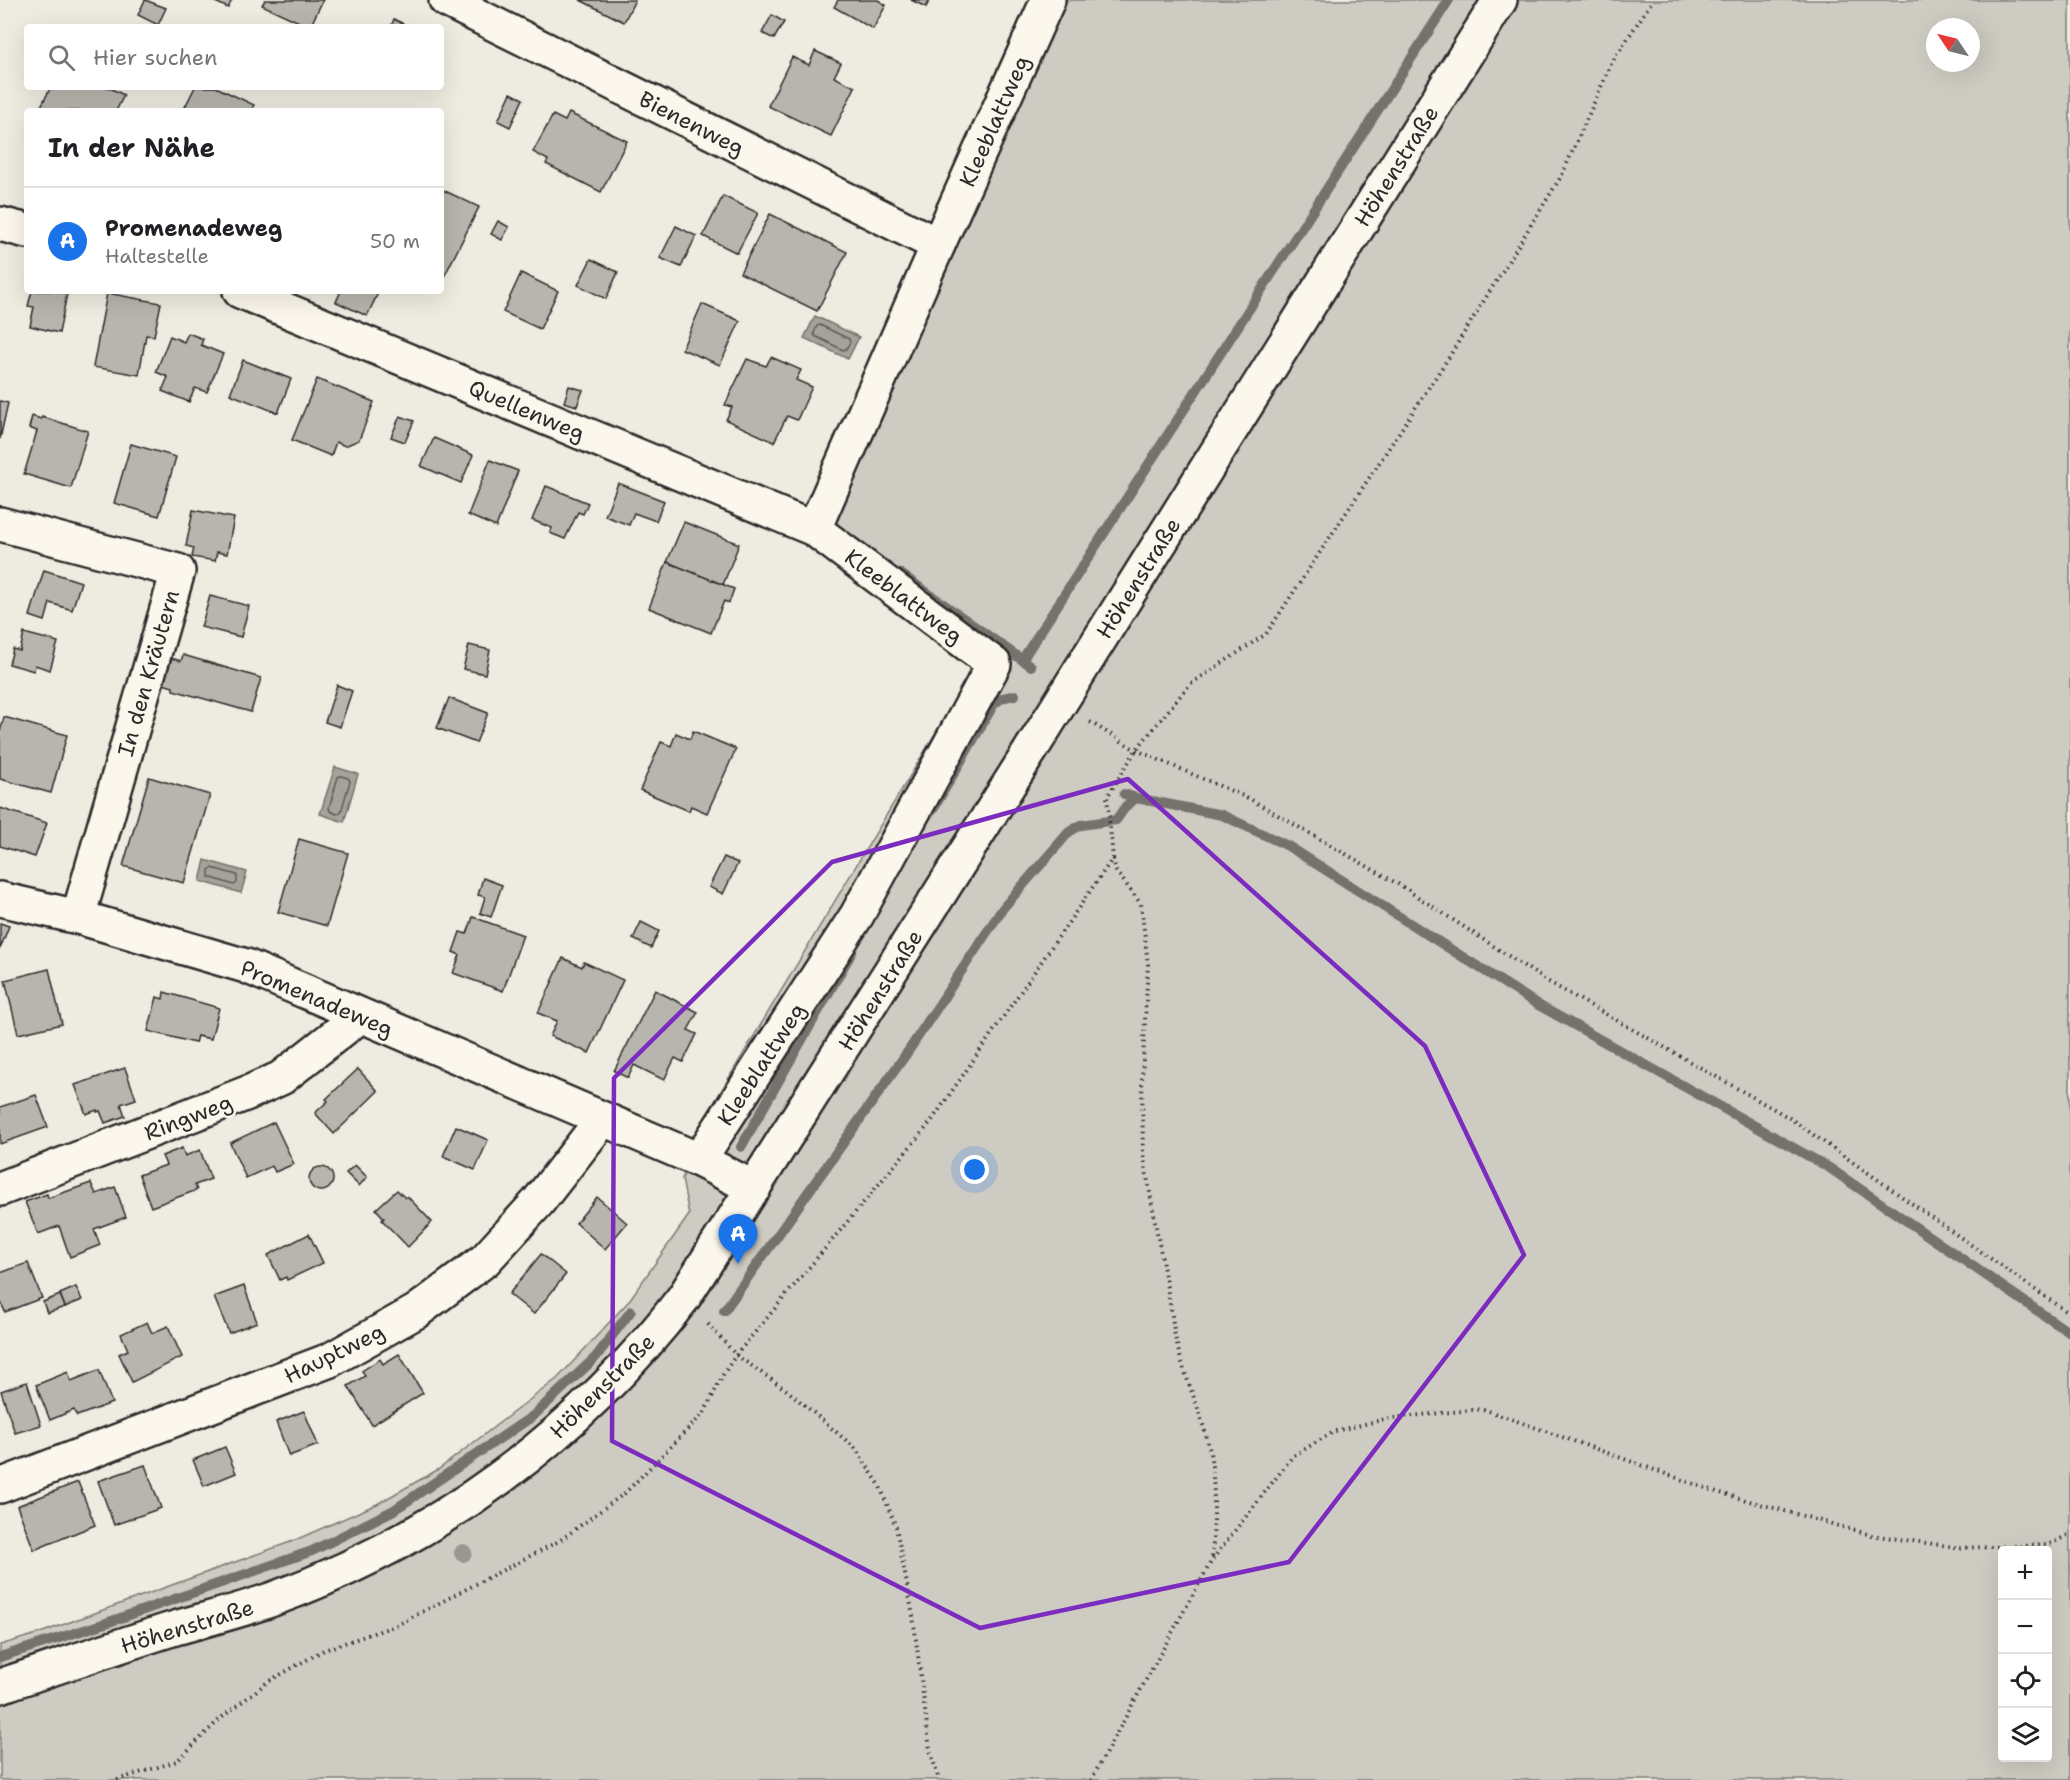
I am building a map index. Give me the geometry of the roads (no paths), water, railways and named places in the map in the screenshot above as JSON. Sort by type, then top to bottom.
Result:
[{"type":"street","name":"Bienenweg","points":[[446,0],[938,245]]},
{"type":"street","name":"Kleeblattweg","points":[[699,1160],[857,915],[994,664],[814,529],[1048,0]]},
{"type":"street","name":"Höhenstraße","points":[[0,1686],[173,1629],[271,1600],[332,1574],[434,1521],[489,1487],[544,1445],[633,1359],[684,1297],[754,1188],[1500,0]]},
{"type":"street","points":[[0,224],[24,230]]},
{"type":"street","name":"Quellenweg","points":[[247,294],[814,529]]},
{"type":"street","name":"In den Kräutern","points":[[0,524],[177,571],[78,917]]},
{"type":"street","name":"Promenadeweg","points":[[0,899],[78,917],[246,966],[699,1160],[754,1188]]},
{"type":"street","name":"Ringweg","points":[[0,1190],[281,1078],[360,1016]]},
{"type":"street","name":"Hauptweg","points":[[0,1486],[330,1360],[417,1311],[485,1260],[538,1202],[602,1120]]},
{"type":"water","points":[[815,316],[859,337],[848,359],[804,338]]},
{"type":"water","points":[[335,767],[358,774],[344,822],[320,814]]},
{"type":"water","points":[[205,860],[247,872],[241,893],[200,881]]},
{"type":"waterway","points":[[1022,660],[1449,0]]},
{"type":"waterway","points":[[901,574],[1031,666]]},
{"type":"waterway","points":[[932,811],[994,704],[1002,698],[1015,695]]},
{"type":"waterway","points":[[1124,794],[1222,815],[1288,846],[1540,1006],[1828,1167],[2070,1333]]},
{"type":"waterway","points":[[724,1311],[909,1050],[1003,908],[1069,832],[1081,825],[1116,820],[1126,806],[1136,798]]},
{"type":"waterway","points":[[741,1147],[852,952]]},
{"type":"waterway","points":[[0,1657],[109,1622],[312,1551],[394,1510],[533,1416],[595,1358],[631,1311]]},
{"type":"place","name":"Promenadeweg","points":[[738,1264]]}]
